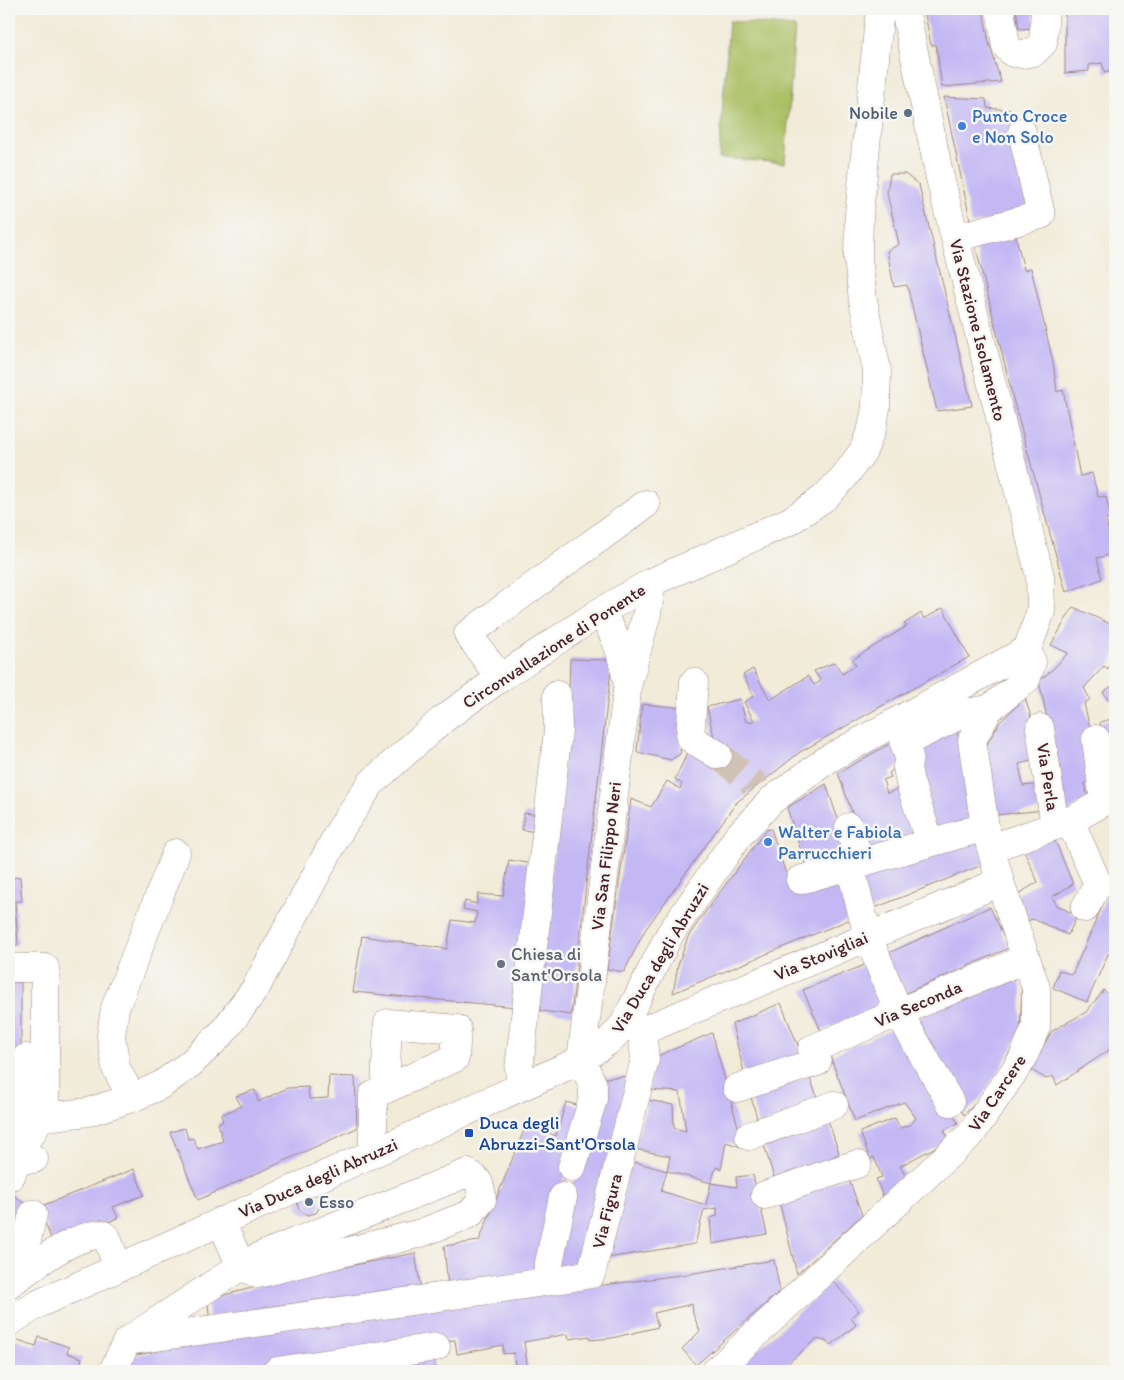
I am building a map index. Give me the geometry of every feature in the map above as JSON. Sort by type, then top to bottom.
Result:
[{"type":"street","name":"Circonvallazione di Ponente","points":[[9,1118],[29,1106],[88,1112],[132,1098],[160,1085],[190,1064],[223,1032],[255,988],[340,830],[371,783],[442,720],[500,678],[600,612],[652,582],[790,521],[824,498],[844,478],[864,452],[876,408],[877,372],[862,292],[858,258],[859,214],[880,9]]},
{"type":"street","name":"Via Stazione Isolamento","points":[[905,9],[940,178],[1040,576],[1041,610],[1026,650]]},
{"type":"street","points":[[1000,9],[1006,46],[1013,53],[1023,54],[1034,52],[1043,44],[1045,9]]},
{"type":"street","points":[[955,238],[1041,215],[1022,132]]},
{"type":"street","points":[[500,678],[468,634],[646,504]]},
{"type":"street","points":[[628,683],[647,613],[652,582]]},
{"type":"street","points":[[600,612],[612,629],[621,650],[628,683]]},
{"type":"street","name":"Via Carcere","points":[[716,1371],[971,1134],[1022,1060],[1036,1027],[1036,988],[1000,882],[988,838],[972,740],[989,709],[1026,680],[1032,662],[1026,650]]},
{"type":"street","name":"Via Duca degli Abruzzi","points":[[9,1322],[38,1304],[581,1060],[610,1040],[632,1028],[670,934],[739,835],[760,796],[1026,650]]},
{"type":"street","points":[[694,682],[690,738],[718,755]]},
{"type":"street","name":"Via San Filippo Neri","points":[[581,1060],[628,683]]},
{"type":"street","points":[[521,1087],[519,1069],[558,731],[557,695]]},
{"type":"street","points":[[930,843],[910,783],[907,766],[909,757],[904,743],[964,712],[989,709]]},
{"type":"street","name":"Via Perla","points":[[1040,728],[1062,823],[1098,884],[1085,908]]},
{"type":"street","points":[[800,880],[930,843],[988,838],[1062,823],[1110,800],[1096,739]]},
{"type":"street","points":[[849,827],[868,936],[899,1013],[950,1102]]},
{"type":"street","points":[[132,1098],[116,1068],[111,1036],[115,1008],[176,853]]},
{"type":"street","name":"Via Stovigliai","points":[[632,1028],[868,936],[1000,882]]},
{"type":"street","name":"Via Seconda","points":[[736,1088],[814,1056],[899,1013],[1025,959]]},
{"type":"street","points":[[9,968],[44,968],[45,1016],[29,1106],[36,1128],[26,1140],[9,1146]]},
{"type":"street","name":"Via Figura","points":[[545,1282],[591,1274],[645,1059],[632,1028]]},
{"type":"street","points":[[572,1167],[593,1099],[593,1085],[581,1060]]},
{"type":"street","points":[[373,1153],[373,1094],[385,1089]]},
{"type":"street","points":[[749,1136],[834,1105]]},
{"type":"street","points":[[9,1176],[11,1176],[14,1166],[21,1160],[34,1159]]},
{"type":"street","points":[[765,1195],[857,1164]]},
{"type":"street","points":[[113,1371],[127,1341],[241,1266],[258,1257],[467,1173],[476,1177],[481,1188],[482,1200],[470,1214],[421,1233],[258,1274],[241,1266],[221,1221]]},
{"type":"street","points":[[127,1341],[545,1282],[563,1197]]},
{"type":"street","points":[[9,1268],[27,1240],[33,1214]]},
{"type":"street","points":[[9,1284],[60,1249],[90,1235],[102,1234],[107,1238],[118,1268]]},
{"type":"street","points":[[277,1371],[436,1347]]},
{"type":"green space","points":[[729,21],[795,27],[785,163],[719,158]]},
{"type":"building","points":[[924,9],[983,9],[989,43],[1001,82],[942,87],[936,45],[931,45]]},
{"type":"building","points":[[1016,9],[1034,9],[1034,28],[1019,29]]},
{"type":"building","points":[[1065,9],[1115,9],[1115,41],[1113,41],[1115,48],[1115,70],[1105,73],[1102,63],[1089,65],[1089,71],[1065,73]]},
{"type":"building","points":[[944,97],[986,99],[987,108],[1010,110],[1031,211],[971,224]]},
{"type":"building","points":[[890,174],[905,174],[919,185],[972,406],[937,411],[907,285],[894,287],[887,251],[899,244],[887,193]]},
{"type":"building","points":[[1014,229],[1024,270],[1031,268],[1053,362],[1057,392],[1063,390],[1080,476],[1092,473],[1098,497],[1106,496],[1110,517],[1106,519],[1113,554],[1097,558],[1102,579],[1066,592],[1014,402],[974,240]]},
{"type":"building","points":[[1073,607],[1115,626],[1115,654],[1108,669],[1104,666],[1084,688],[1090,699],[1084,704],[1091,732],[1092,782],[1085,783],[1088,798],[1060,817],[1051,736],[1039,681],[1068,653],[1051,645]]},
{"type":"building","points":[[943,608],[969,657],[800,752],[736,803],[645,930],[624,972],[607,969],[631,799],[651,807],[667,781],[680,789],[682,784],[675,779],[687,754],[694,751],[718,755],[707,707],[740,699],[746,722],[754,721],[744,702],[754,696],[743,675],[753,669],[770,700],[808,676],[814,685],[821,681],[814,671],[835,662],[842,674],[856,665],[852,660],[907,626],[904,624],[921,613],[924,619]]},
{"type":"building","points":[[570,659],[612,660],[571,1015],[536,1010],[568,725]]},
{"type":"building","points":[[1115,684],[1115,698],[1108,700],[1103,692]]},
{"type":"building","points":[[1025,698],[1036,733],[1041,759],[1019,764],[1023,786],[1041,784],[1044,810],[996,815],[986,746],[1000,722]]},
{"type":"building","points":[[642,704],[686,708],[680,754],[671,760],[637,752]]},
{"type":"building","points":[[1115,718],[1115,782],[1113,782],[1100,722]]},
{"type":"building","points":[[957,729],[972,825],[936,836],[911,749]]},
{"type":"building","points":[[898,739],[905,760],[889,773],[891,777],[883,780],[887,793],[904,787],[920,839],[868,857],[838,773]]},
{"type":"building","points":[[826,784],[851,858],[808,872],[787,808]]},
{"type":"building","points":[[524,813],[540,815],[538,832],[522,830]]},
{"type":"building","points":[[771,829],[790,886],[847,874],[858,916],[673,993],[678,965],[688,937],[766,830]]},
{"type":"building","points":[[1052,833],[1073,884],[1052,897],[1057,905],[1077,916],[1068,935],[1033,919],[1024,922],[1015,896],[1038,882],[1021,844]]},
{"type":"building","points":[[977,835],[985,864],[867,911],[856,869]]},
{"type":"building","points":[[509,860],[534,864],[516,1007],[353,992],[362,936],[447,949],[452,920],[475,923],[477,912],[463,909],[465,901],[477,904],[478,894],[503,896]]},
{"type":"building","points":[[20,877],[22,901],[15,901],[18,945],[9,946],[9,878]]},
{"type":"building","points":[[1115,877],[1115,958],[1108,954],[1087,1002],[1053,988],[1059,970],[1072,975]]},
{"type":"building","points":[[990,907],[1009,948],[899,996],[882,956]]},
{"type":"building","points":[[872,962],[888,1002],[821,1031],[803,990]]},
{"type":"building","points":[[1018,974],[1022,992],[1020,1029],[1012,1048],[997,1074],[982,1096],[964,1115],[909,1021]]},
{"type":"building","points":[[9,982],[21,982],[21,1087],[9,1088]]},
{"type":"building","points":[[1104,990],[1115,1001],[1115,1046],[1057,1085],[1053,1076],[1046,1079],[1030,1069],[1052,1031],[1086,1012]]},
{"type":"building","points":[[781,1003],[802,1056],[745,1076],[732,1024]]},
{"type":"building","points":[[899,1026],[958,1123],[944,1130],[949,1140],[900,1166],[906,1177],[883,1197],[876,1179],[882,1177],[874,1157],[870,1159],[860,1132],[895,1118],[900,1128],[910,1125],[916,1118],[904,1102],[855,1121],[830,1056]]},
{"type":"building","points":[[712,1033],[744,1148],[726,1142],[721,1169],[716,1167],[711,1183],[667,1171],[670,1156],[634,1149],[648,1100],[673,1105],[674,1128],[686,1131],[680,1092],[649,1090],[655,1057]]},
{"type":"building","points":[[329,1076],[355,1077],[357,1128],[198,1200],[170,1132],[185,1128],[188,1139],[193,1138],[198,1149],[223,1141],[218,1123],[223,1121],[221,1115],[241,1106],[236,1096],[255,1090],[258,1102],[287,1088],[308,1087],[309,1099],[328,1098]]},
{"type":"building","points":[[632,1076],[583,1262],[553,1267],[571,1192],[604,1078]]},
{"type":"building","points":[[809,1076],[820,1104],[759,1125],[751,1097]]},
{"type":"building","points":[[566,1102],[583,1107],[541,1270],[448,1285],[444,1246],[479,1241],[527,1123],[556,1136]]},
{"type":"building","points":[[826,1114],[839,1153],[810,1171],[775,1181],[764,1145]]},
{"type":"building","points":[[631,1161],[667,1171],[661,1191],[706,1205],[711,1183],[737,1187],[736,1177],[753,1175],[767,1234],[712,1244],[710,1218],[717,1216],[717,1208],[704,1210],[695,1244],[607,1258]]},
{"type":"building","points":[[134,1169],[144,1195],[113,1207],[118,1218],[53,1244],[39,1207]]},
{"type":"building","points":[[848,1177],[862,1215],[797,1274],[779,1201]]},
{"type":"building","points":[[9,1191],[25,1204],[9,1251]]},
{"type":"building","points":[[311,1191],[318,1196],[321,1205],[316,1213],[307,1215],[299,1210],[297,1201]]},
{"type":"building","points":[[415,1253],[421,1290],[209,1317],[208,1299],[304,1275]]},
{"type":"building","points":[[774,1260],[780,1291],[696,1365],[682,1349],[700,1331],[693,1314],[692,1304],[654,1313],[658,1327],[612,1338],[590,1340],[590,1336],[569,1339],[568,1334],[524,1342],[528,1370],[515,1370],[514,1353],[503,1354],[503,1345],[457,1354],[455,1340],[351,1352],[234,1371],[130,1371],[126,1357],[290,1326],[688,1274]]},
{"type":"building","points":[[833,1281],[859,1311],[851,1318],[856,1325],[830,1346],[826,1341],[816,1339],[779,1371],[734,1371]]},
{"type":"building","points":[[39,1337],[69,1347],[67,1353],[82,1358],[78,1371],[9,1371],[9,1357],[15,1339],[36,1346]]},
{"type":"building","points":[[432,1352],[435,1371],[323,1371]]},
{"type":"tunnel","points":[[718,755],[753,783],[755,787]]},
{"type":"place","name":"Nobile","points":[[908,113]]},
{"type":"place","name":"Punto Croce e Non Solo","points":[[962,126]]},
{"type":"place","name":"Walter e Fabiola Parrucchieri","points":[[768,842]]},
{"type":"place","name":"Chiesa di Sant'Orsola","points":[[501,964]]},
{"type":"place","name":"Duca degli Abruzzi-Sant'Orsola","points":[[469,1133]]},
{"type":"place","name":"Esso","points":[[309,1202]]}]
